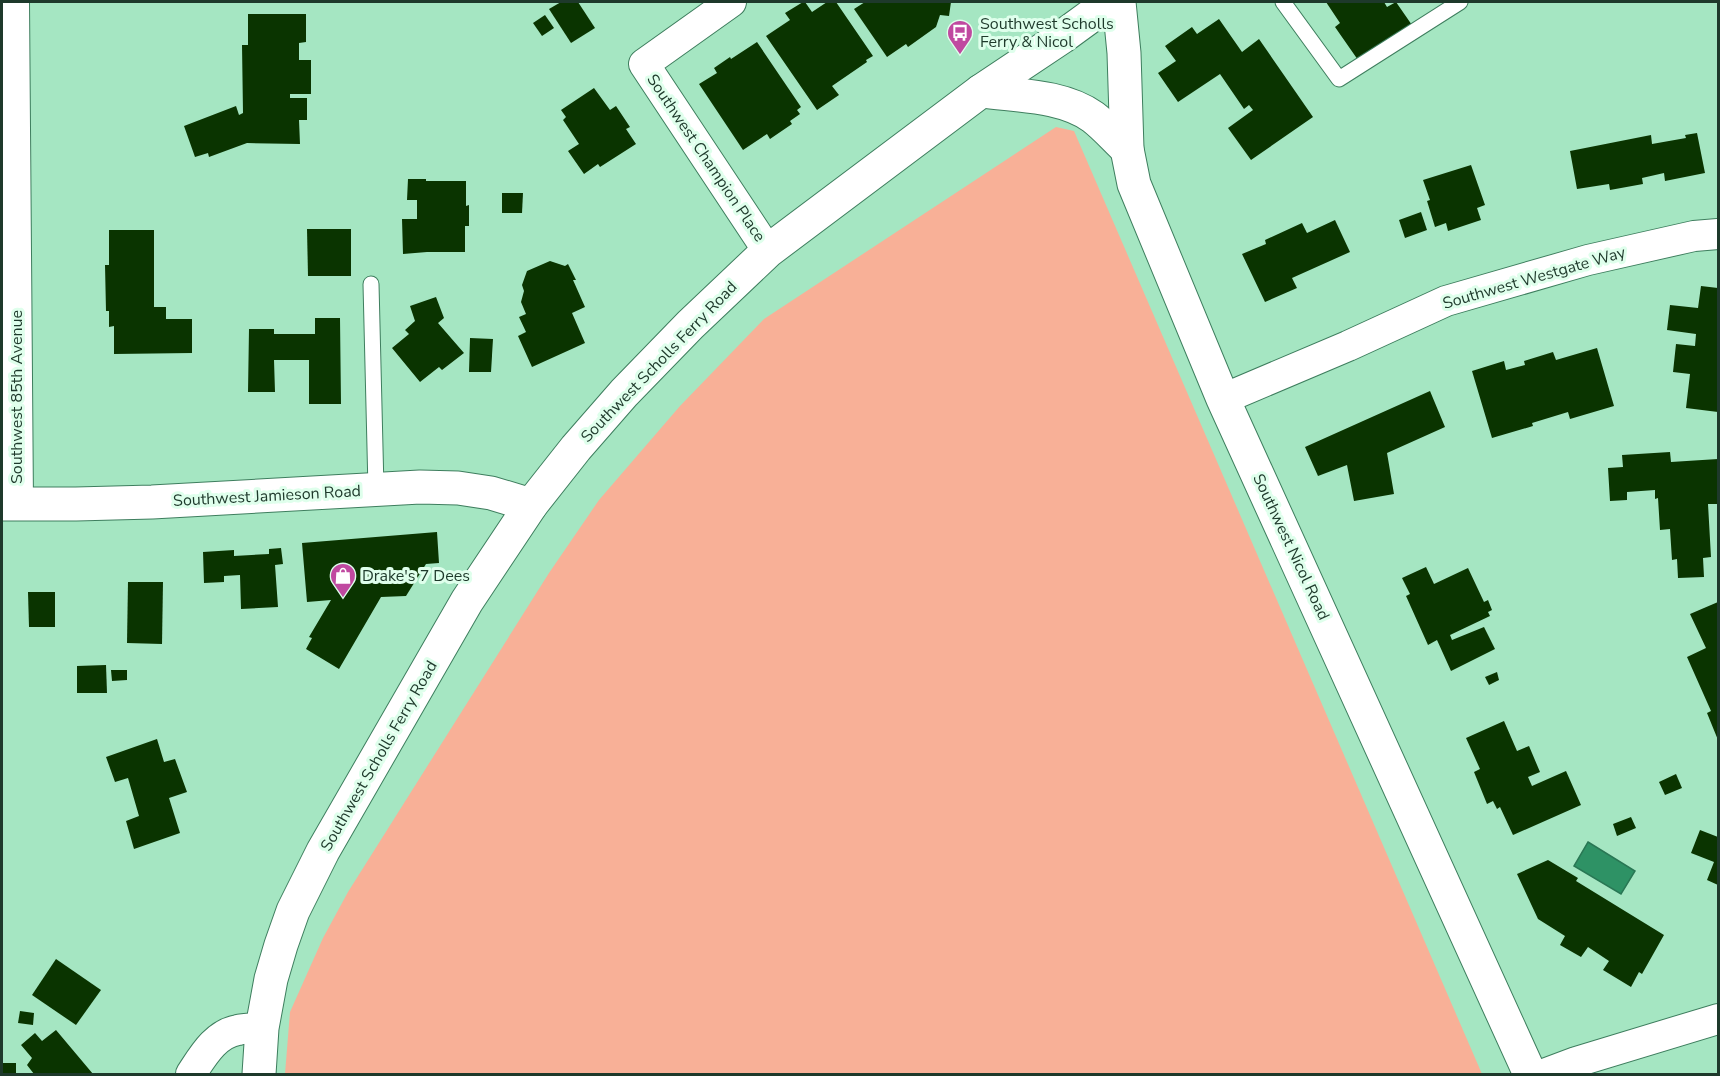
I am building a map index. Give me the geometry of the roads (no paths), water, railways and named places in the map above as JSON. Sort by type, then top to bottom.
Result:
[{"type":"street","name":"Southwest 85th Avenue","points":[[10,504],[14,2]]},
{"type":"street","name":"Southwest Champion Place","points":[[731,2],[644,63],[768,251]]},
{"type":"street","name":"Southwest Scholls Ferry Road","points":[[260,1074],[261,1028],[271,979],[293,912],[323,851],[467,602],[531,505],[576,448],[624,393],[690,325],[768,251],[981,91],[1110,2]]},
{"type":"street","name":"Southwest Nicol Road","points":[[1119,2],[1124,53],[1127,149],[1134,184],[1223,399],[1530,1074]]},
{"type":"street","points":[[981,91],[1042,99],[1080,109],[1095,118],[1127,149]]},
{"type":"street","name":"Southwest Westgate Way","points":[[1223,399],[1446,301],[1588,260],[1694,236],[1719,234]]},
{"type":"street","name":"Southwest Jamieson Road","points":[[10,504],[152,502],[420,486],[491,493],[531,505]]},
{"type":"street","points":[[1544,1074],[1576,1062],[1719,1019]]},
{"type":"street","points":[[191,1074],[209,1047],[221,1037],[236,1030],[261,1028]]},
{"type":"lane","points":[[1283,2],[1339,79],[1460,2]]},
{"type":"lane","points":[[371,284],[376,489]]},
{"type":"place","name":"Southwest Scholls Ferry & Nicol","points":[[960,56]]},
{"type":"place","name":"Drake's 7 Dees","points":[[343,599]]}]
